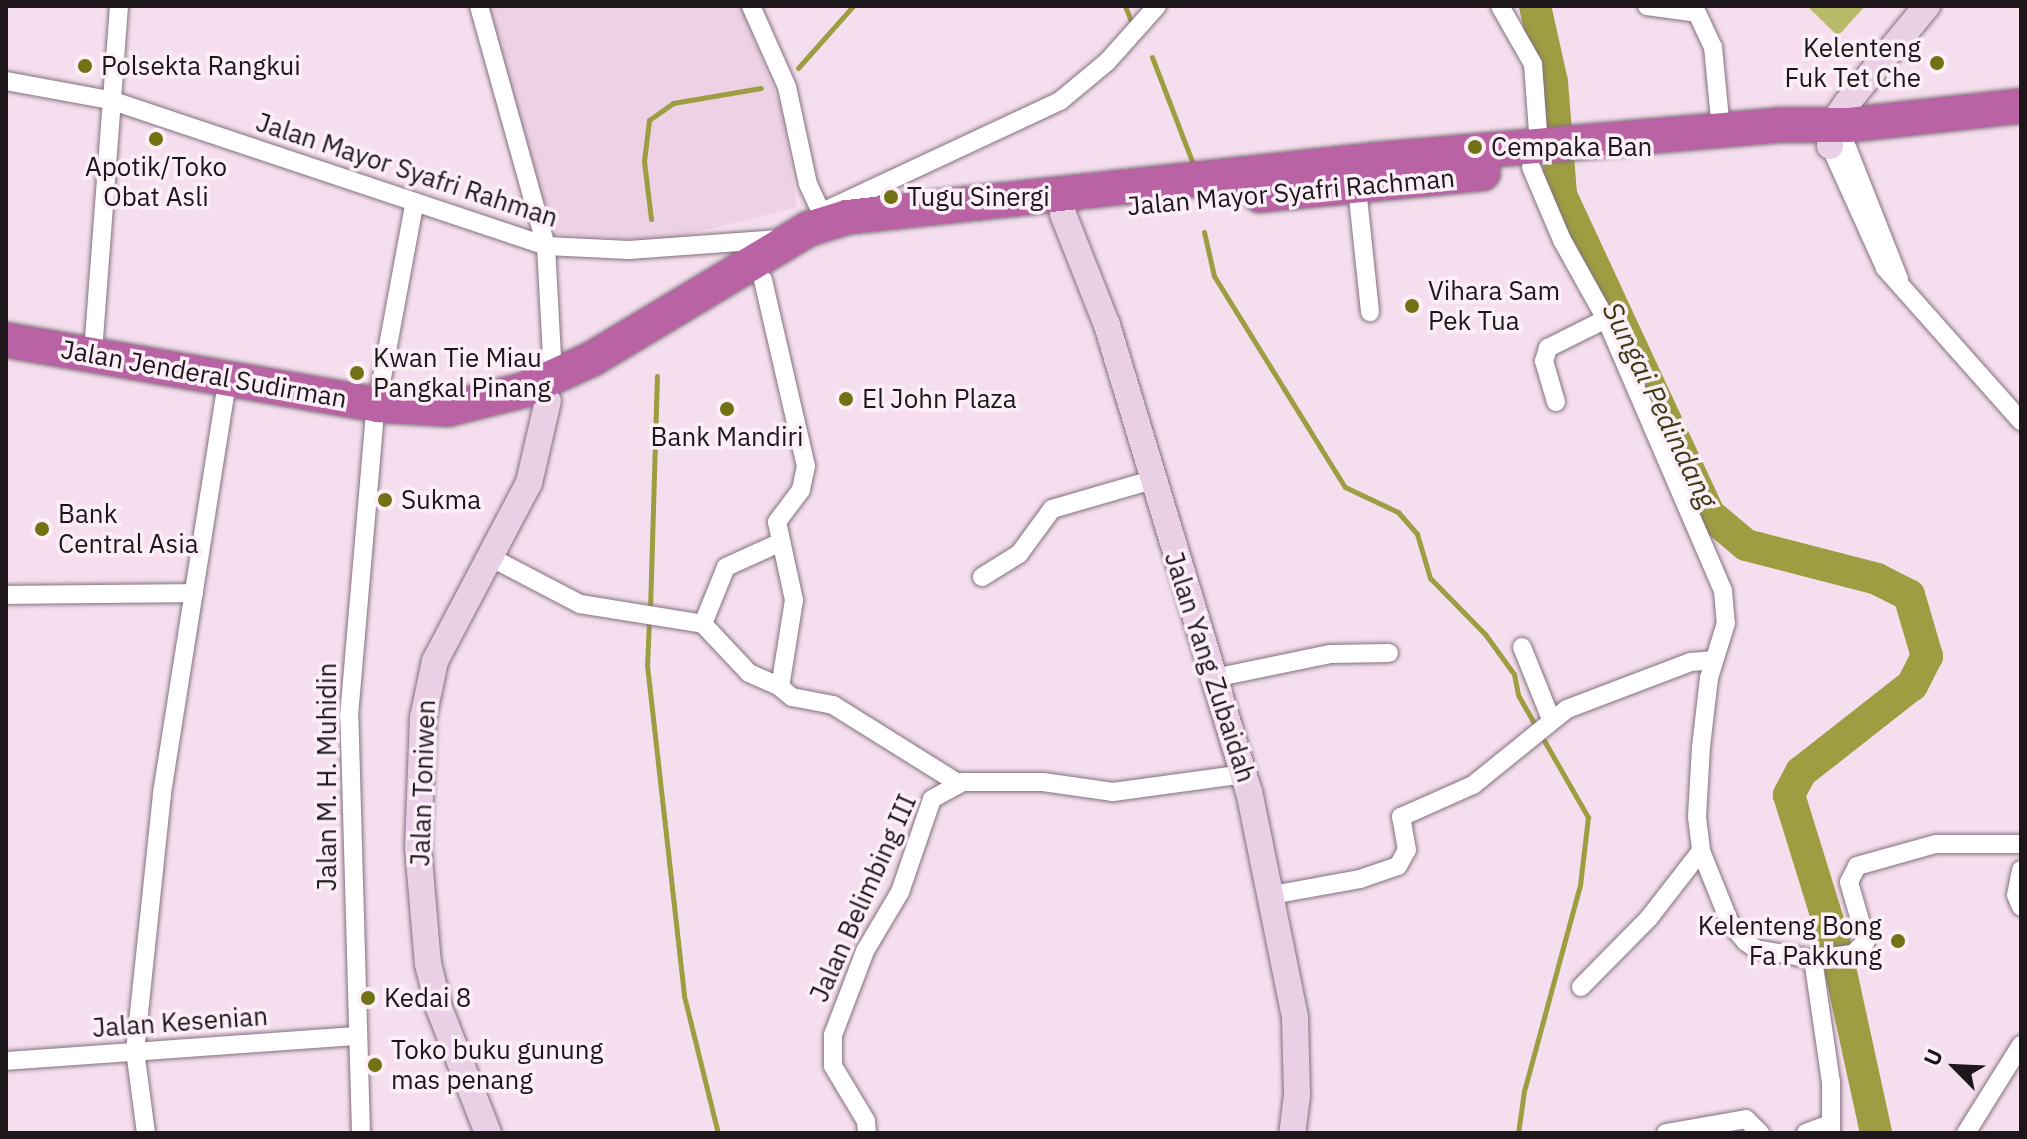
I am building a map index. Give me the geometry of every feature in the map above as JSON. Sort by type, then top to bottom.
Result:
[{"type":"highway","points":[[1840,129],[2021,106]]},
{"type":"highway","points":[[1840,129],[2021,128]]},
{"type":"highway","name":"Jalan Mayor Syafri Rachman","points":[[806,227],[847,217],[1840,129]]},
{"type":"highway","name":"Jalan Mayor Syafri Rachman","points":[[763,280],[817,248],[864,232],[1357,188],[1721,130],[1840,129]]},
{"type":"highway","name":"Jalan Jenderal Sudirman","points":[[550,389],[806,227]]},
{"type":"highway","name":"Jalan Jenderal Sudirman","points":[[6,356],[225,393],[448,424],[550,389],[763,280]]},
{"type":"highway","name":"Jalan Jenderal Sudirman","points":[[6,340],[93,352],[376,414]]},
{"type":"street","points":[[93,352],[119,6]]},
{"type":"street","points":[[479,6],[546,246],[550,389]]},
{"type":"street","points":[[751,6],[787,87],[808,184],[806,227]]},
{"type":"street","name":"Jalan Mayor Syafri Rahman","points":[[6,81],[110,100],[414,205],[546,246],[629,250],[806,227],[1060,101],[1107,62],[1157,6]]},
{"type":"street","points":[[1500,6],[1533,64],[1562,240],[1606,319],[1723,591],[1726,623],[1712,660],[1701,747],[1697,817],[1701,851],[1730,923],[1746,942],[1763,951],[1813,959],[1853,954],[1866,941],[1867,930],[1849,882],[1857,866],[1936,844],[2021,844]]},
{"type":"street","points":[[1647,6],[1697,13],[1713,47],[1721,130]]},
{"type":"street","points":[[1927,6],[1840,129],[1885,268],[1899,279],[2021,421]]},
{"type":"street","points":[[913,172],[920,211]]},
{"type":"street","points":[[1357,188],[1370,312]]},
{"type":"street","name":"Jalan M. H. Muhidin","points":[[361,1133],[349,716],[376,414],[414,205]]},
{"type":"street","name":"Jalan Yang Zubaidah","points":[[1063,214],[1107,325],[1152,480],[1245,774],[1295,1018],[1297,1095],[1292,1133]]},
{"type":"street","points":[[763,280],[806,466],[801,490],[777,519],[794,600],[780,687]]},
{"type":"street","points":[[1556,402],[1544,361],[1548,348],[1606,319]]},
{"type":"street","name":"Jalan Toniwen","points":[[488,1133],[433,987],[418,847],[427,688],[435,661],[535,467],[550,389]]},
{"type":"street","points":[[146,1133],[135,1051],[162,793],[225,393]]},
{"type":"street","points":[[982,577],[1019,554],[1052,509],[1152,480]]},
{"type":"street","points":[[703,624],[726,567],[781,542]]},
{"type":"street","points":[[490,557],[558,597],[646,618],[703,624],[749,673],[780,687],[792,697],[833,705],[958,783],[1043,782],[1113,792],[1245,774]]},
{"type":"street","points":[[6,595],[194,593]]},
{"type":"street","points":[[1522,647],[1543,726]]},
{"type":"street","points":[[1214,678],[1330,654],[1389,653]]},
{"type":"street","points":[[1272,895],[1360,879],[1398,866],[1407,850],[1401,817],[1473,785],[1543,726],[1679,667],[1712,660]]},
{"type":"street","name":"Jalan Belimbing III","points":[[867,1133],[866,1121],[833,1066],[833,1035],[865,951],[900,892],[930,802],[958,783]]},
{"type":"street","points":[[1581,987],[1649,918],[1701,851]]},
{"type":"street","points":[[2021,870],[2016,895],[2021,907]]},
{"type":"street","points":[[1806,1133],[1830,1128],[1831,1082],[1813,959]]},
{"type":"street","name":"Jalan Kesenian","points":[[6,1061],[357,1036]]},
{"type":"street","points":[[1966,1133],[2021,1045]]},
{"type":"street","points":[[1666,1133],[1746,1119],[1760,1133]]},
{"type":"shaded area","points":[[484,6],[741,6],[782,111],[797,207],[662,241],[554,234]]},
{"type":"shaded area","points":[[1807,6],[1865,6],[1838,36]]},
{"type":"waterway","points":[[798,68],[853,6]]},
{"type":"waterway","points":[[1125,6],[1131,21]]},
{"type":"waterway","name":"Sungai Pedindang","points":[[1535,6],[1552,82],[1561,195],[1709,514],[1746,545],[1877,579],[1909,595],[1927,656],[1912,685],[1801,772],[1789,795],[1834,940],[1876,1133]]},
{"type":"waterway","points":[[1152,57],[1193,164]]},
{"type":"waterway","points":[[651,219],[644,161],[649,120],[673,103],[761,88]]},
{"type":"waterway","points":[[1204,232],[1214,276],[1345,487],[1398,512],[1417,534],[1430,578],[1485,634],[1514,674],[1518,695],[1588,817],[1580,885],[1524,1091],[1518,1133]]},
{"type":"waterway","points":[[650,610],[657,376]]},
{"type":"waterway","points":[[649,620],[647,665],[684,996],[718,1133]]},
{"type":"place","name":"Kelenteng Fuk Tet Che","points":[[1937,63]]},
{"type":"place","name":"Polsekta Rangkui","points":[[85,66]]},
{"type":"place","name":"Apotik/Toko Obat Asli","points":[[156,139]]},
{"type":"place","name":"Cempaka Ban","points":[[1475,147]]},
{"type":"place","name":"Tugu Sinergi","points":[[891,197]]},
{"type":"place","name":"Vihara Sam Pek Tua","points":[[1412,306]]},
{"type":"place","name":"Kwan Tie Miau Pangkal Pinang","points":[[357,373]]},
{"type":"place","name":"El John Plaza","points":[[846,399]]},
{"type":"place","name":"Bank Mandiri","points":[[727,409]]},
{"type":"place","name":"Sukma","points":[[385,500]]},
{"type":"place","name":"Bank Central Asia","points":[[42,529]]},
{"type":"place","name":"Kelenteng Bong Fa Pakkung","points":[[1898,941]]},
{"type":"place","name":"Kedai 8","points":[[368,998]]},
{"type":"place","name":"Toko buku gunung mas penang","points":[[375,1065]]}]
